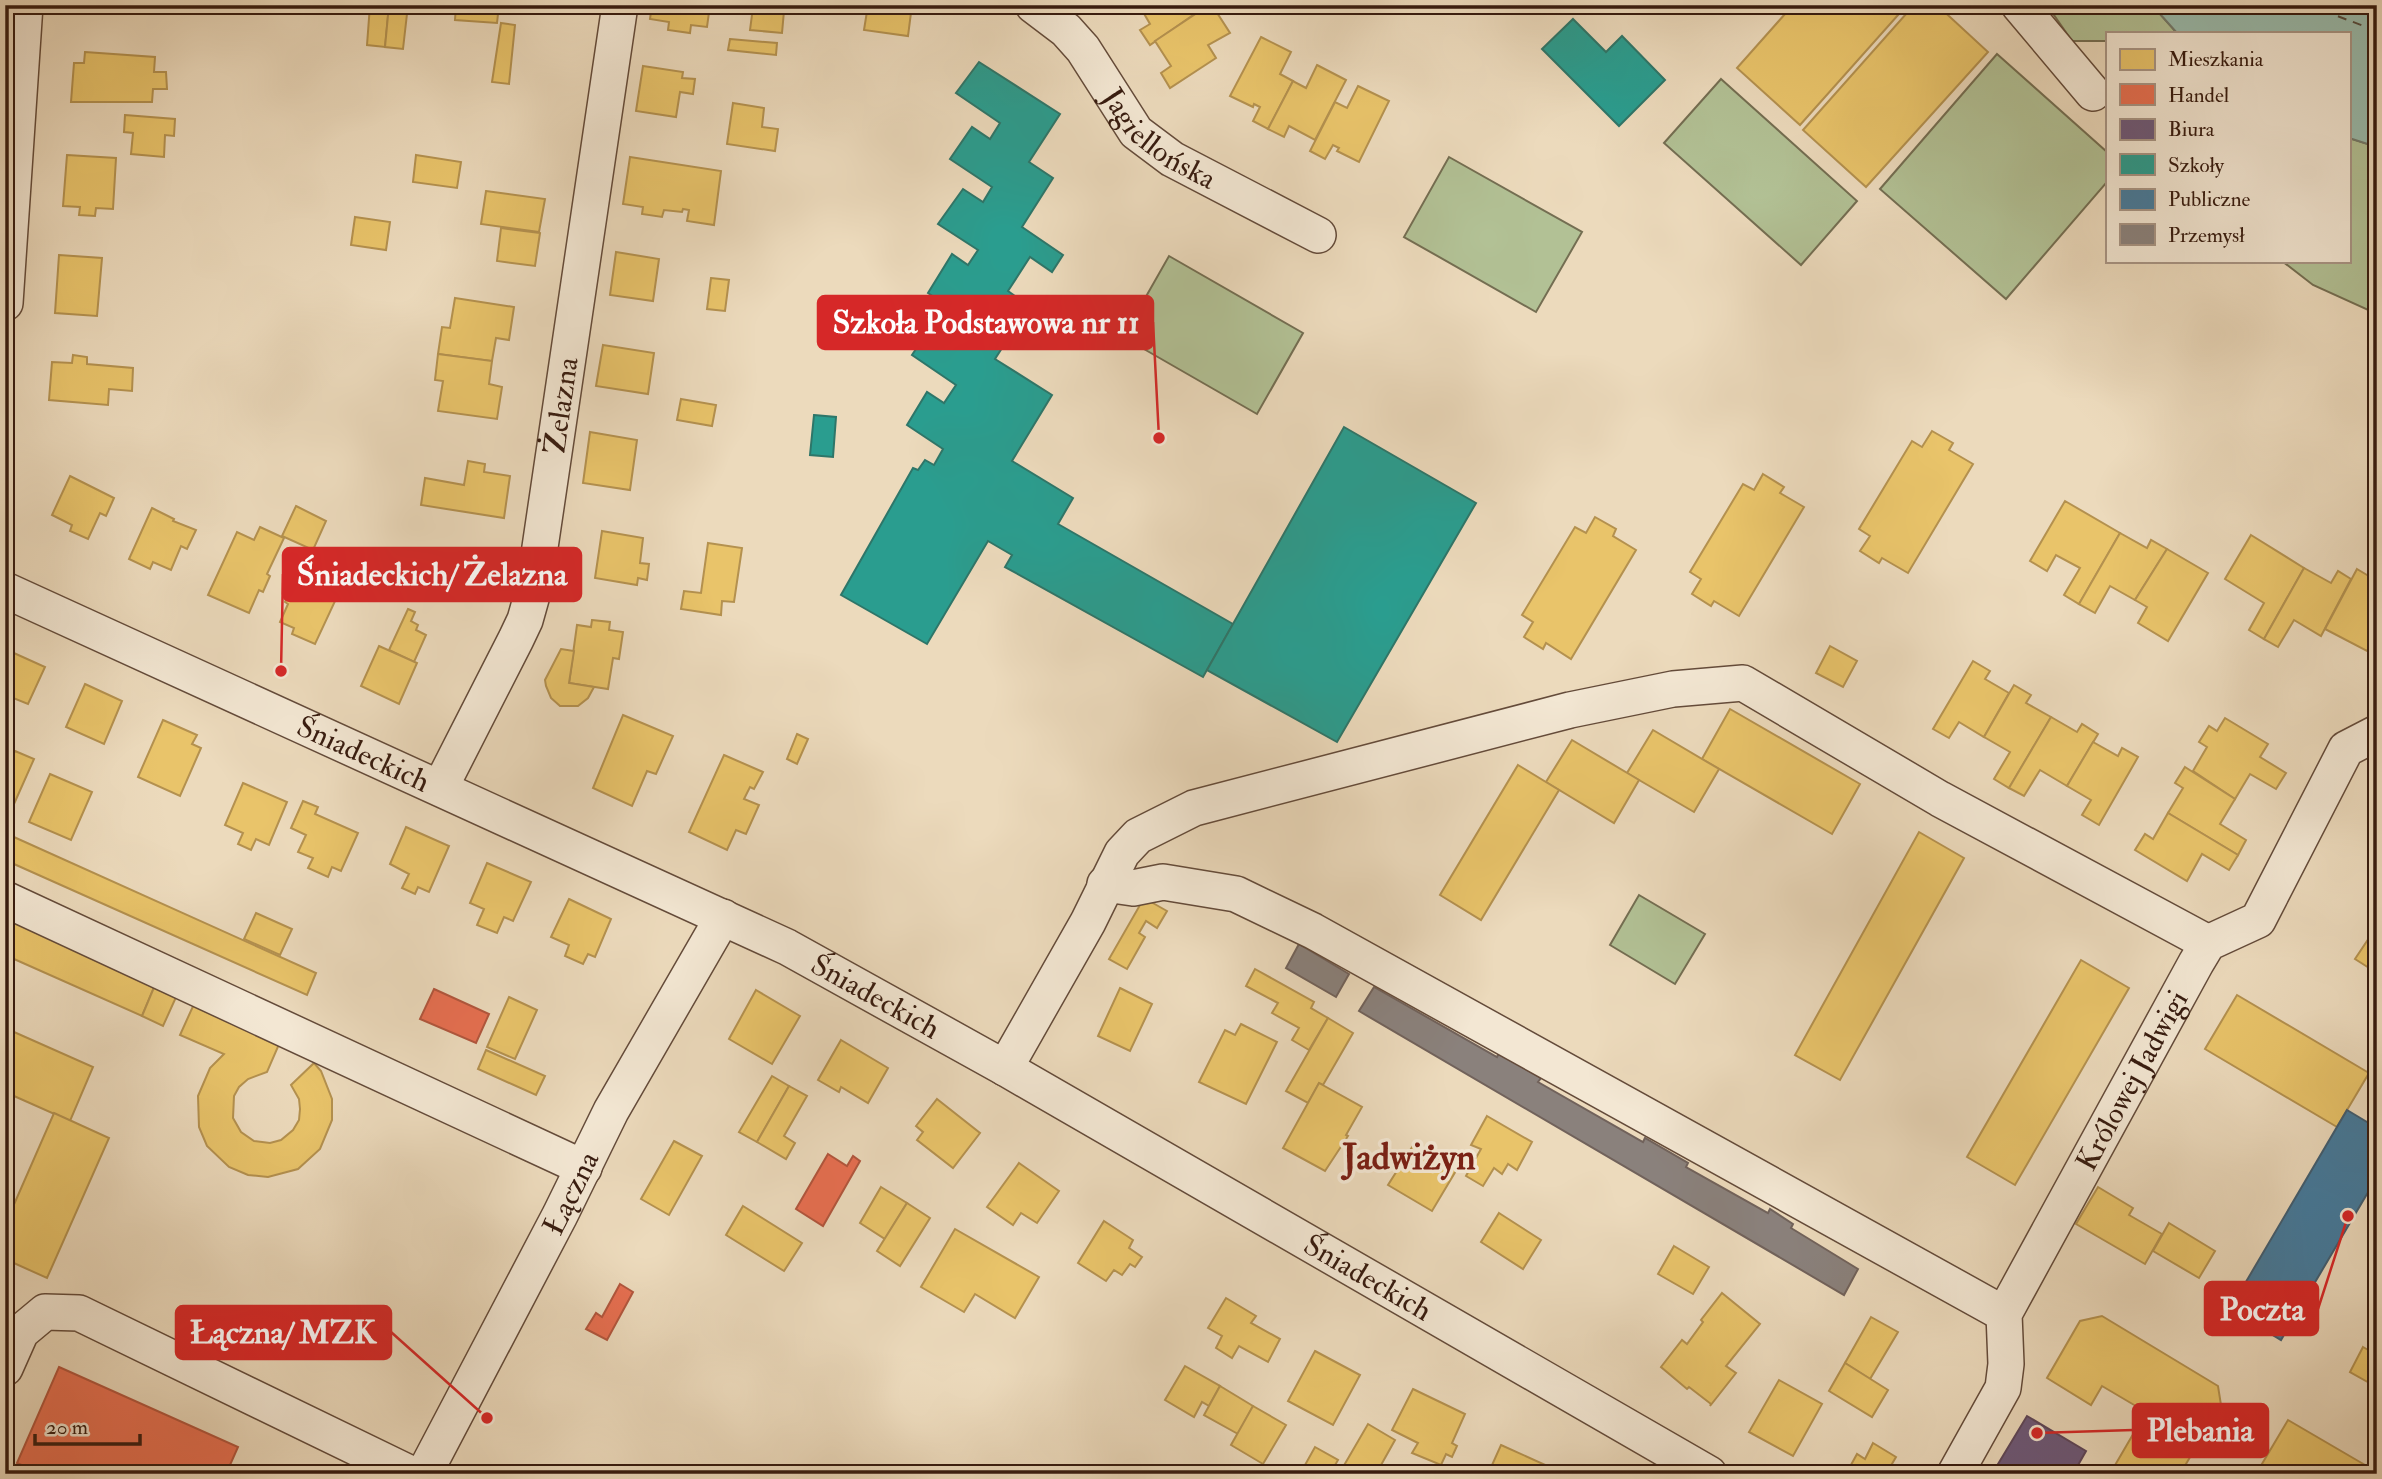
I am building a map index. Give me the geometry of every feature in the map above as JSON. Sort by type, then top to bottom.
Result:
[{"type":"street","points":[[5,303],[25,5]]},
{"type":"street","name":"Żelazna","points":[[440,788],[525,620],[534,587],[620,5]]},
{"type":"street","name":"Jagiellońska","points":[[1033,5],[1066,30],[1083,49],[1136,132],[1172,159],[1318,235]]},
{"type":"street","points":[[2019,5],[2093,93]]},
{"type":"street","name":"Śniadeckich","points":[[5,590],[723,917],[818,963],[1709,1474]]},
{"type":"street","points":[[1005,1068],[1088,922],[1122,853],[1138,836],[1194,808],[1570,710],[1673,689],[1743,683],[1940,799],[2208,943],[2259,920],[2346,749],[2377,733]]},
{"type":"street","points":[[1105,884],[1133,888],[1163,882],[1236,894],[1313,931],[2004,1314],[2006,1364],[2003,1388],[1955,1474]]},
{"type":"street","points":[[5,899],[584,1168]]},
{"type":"street","name":"Łączna","points":[[424,1474],[584,1168],[611,1111],[723,917]]},
{"type":"street","name":"Królowej Jadwigi","points":[[2004,1314],[2208,943]]},
{"type":"street","points":[[5,1368],[21,1332],[44,1312],[79,1313],[411,1474]]},
{"type":"shaded area","points":[[2047,5],[2152,5],[2176,32],[2106,32],[2106,41],[2072,41]]},
{"type":"shaded area","points":[[2152,5],[2377,5],[2377,147],[2350,138],[2350,32],[2176,32]]},
{"type":"shaded area","points":[[1997,54],[2106,151],[2106,183],[2006,299],[1880,189]]},
{"type":"shaded area","points":[[1721,79],[1857,201],[1801,265],[1664,143]]},
{"type":"shaded area","points":[[2350,138],[2377,147],[2377,314],[2313,285],[2283,262],[2350,262]]},
{"type":"shaded area","points":[[1449,157],[1582,232],[1536,312],[1404,237]]},
{"type":"shaded area","points":[[1169,256],[1303,333],[1257,414],[1123,337]]},
{"type":"shaded area","points":[[1639,895],[1705,934],[1675,984],[1610,945]]},
{"type":"building: Mieszkania","points":[[370,5],[389,5],[385,47],[367,45]]},
{"type":"building: Mieszkania","points":[[389,5],[408,5],[403,49],[385,47]]},
{"type":"building: Mieszkania","points":[[456,5],[499,5],[497,23],[455,20]]},
{"type":"building: Mieszkania","points":[[533,5],[580,5],[578,13]]},
{"type":"building: Mieszkania","points":[[652,5],[710,5],[707,27],[691,25],[690,33],[668,30],[669,22],[650,19]]},
{"type":"building: Mieszkania","points":[[868,5],[912,5],[908,36],[864,30]]},
{"type":"building: Mieszkania","points":[[1139,5],[1190,5],[1196,13],[1150,45],[1140,30],[1150,24]]},
{"type":"building: Mieszkania","points":[[1212,5],[1230,33],[1208,45],[1216,58],[1170,88],[1161,73],[1171,66],[1155,41]]},
{"type":"building: Mieszkania","points":[[1793,5],[1907,5],[1800,125],[1737,68]]},
{"type":"building: Mieszkania","points":[[1914,5],[1937,5],[1988,52],[1866,187],[1803,130]]},
{"type":"building: Mieszkania","points":[[753,7],[784,11],[782,33],[750,30]]},
{"type":"building: Mieszkania","points":[[501,23],[515,25],[509,84],[492,82]]},
{"type":"building: Mieszkania","points":[[1261,37],[1291,52],[1280,74],[1293,81],[1268,129],[1253,121],[1260,107],[1254,104],[1253,107],[1230,96]]},
{"type":"building: Mieszkania","points":[[730,39],[777,43],[776,55],[728,50]]},
{"type":"building: Mieszkania","points":[[85,52],[155,57],[154,72],[166,72],[167,89],[153,89],[152,102],[71,102],[74,63],[84,63]]},
{"type":"building: Mieszkania","points":[[1317,65],[1346,80],[1315,140],[1289,126],[1284,137],[1268,129],[1293,81],[1306,88]]},
{"type":"building: Mieszkania","points":[[643,66],[683,72],[682,78],[695,79],[693,94],[680,92],[676,117],[636,111]]},
{"type":"building: Mieszkania","points":[[1358,86],[1389,101],[1359,162],[1337,151],[1339,148],[1333,145],[1325,159],[1310,151],[1335,102],[1347,108]]},
{"type":"building: Mieszkania","points":[[733,103],[764,108],[762,127],[778,129],[775,151],[727,144]]},
{"type":"building: Mieszkania","points":[[125,115],[175,119],[174,136],[165,135],[164,157],[131,154],[133,133],[124,132]]},
{"type":"building: Mieszkania","points":[[67,155],[116,158],[113,209],[96,208],[95,216],[79,215],[80,207],[63,206]]},
{"type":"building: Mieszkania","points":[[416,155],[461,162],[457,188],[413,182]]},
{"type":"building: Mieszkania","points":[[630,157],[721,171],[714,225],[687,221],[689,210],[664,210],[662,217],[642,214],[643,207],[623,204]]},
{"type":"building: Mieszkania","points":[[486,191],[545,199],[539,232],[481,224]]},
{"type":"building: Mieszkania","points":[[355,217],[390,222],[386,250],[351,245]]},
{"type":"building: Mieszkania","points":[[501,228],[540,233],[535,266],[497,261]]},
{"type":"building: Mieszkania","points":[[616,252],[659,259],[653,301],[610,295]]},
{"type":"building: Mieszkania","points":[[59,255],[102,258],[97,316],[55,313]]},
{"type":"building: Mieszkania","points":[[711,278],[729,280],[725,311],[707,309]]},
{"type":"building: Mieszkania","points":[[455,298],[514,307],[509,340],[496,338],[492,361],[438,354],[442,327],[450,328]]},
{"type":"building: Mieszkania","points":[[603,345],[654,353],[648,394],[596,386]]},
{"type":"building: Mieszkania","points":[[438,354],[492,361],[489,384],[502,387],[497,419],[438,411],[443,381],[435,380]]},
{"type":"building: Mieszkania","points":[[73,355],[87,357],[87,364],[133,368],[132,391],[109,389],[108,405],[49,400],[52,362],[72,363]]},
{"type":"building: Mieszkania","points":[[681,399],[716,405],[712,426],[677,420]]},
{"type":"building: Mieszkania","points":[[1932,431],[1953,443],[1949,450],[1973,464],[1908,573],[1882,558],[1879,563],[1860,551],[1870,536],[1859,529],[1912,441],[1922,447]]},
{"type":"building: Mieszkania","points":[[590,432],[637,440],[630,490],[583,483]]},
{"type":"building: Mieszkania","points":[[468,461],[485,464],[484,472],[510,476],[504,518],[421,505],[425,478],[464,485]]},
{"type":"building: Mieszkania","points":[[1763,474],[1784,487],[1780,493],[1804,507],[1739,616],[1714,601],[1711,606],[1692,594],[1701,579],[1690,572],[1743,484],[1754,490]]},
{"type":"building: Mieszkania","points":[[70,476],[114,498],[106,516],[100,513],[88,539],[70,531],[72,525],[52,515]]},
{"type":"building: Mieszkania","points":[[2065,501],[2120,533],[2079,604],[2064,595],[2080,568],[2056,555],[2047,571],[2030,561]]},
{"type":"building: Mieszkania","points":[[296,506],[326,521],[313,550],[282,536]]},
{"type":"building: Mieszkania","points":[[152,508],[174,519],[173,521],[196,530],[187,549],[181,546],[171,570],[153,562],[150,569],[129,559]]},
{"type":"building: Mieszkania","points":[[1595,517],[1616,529],[1613,536],[1636,550],[1571,659],[1546,643],[1543,649],[1524,637],[1533,622],[1522,615],[1575,527],[1586,533]]},
{"type":"building: Mieszkania","points":[[260,527],[284,538],[267,574],[270,576],[263,592],[259,590],[249,613],[208,595],[237,532],[254,540]]},
{"type":"building: Mieszkania","points":[[602,531],[643,538],[640,563],[649,564],[647,580],[638,578],[637,585],[595,578]]},
{"type":"building: Mieszkania","points":[[2120,533],[2147,548],[2151,540],[2167,549],[2135,600],[2110,586],[2095,613],[2079,604]]},
{"type":"building: Mieszkania","points":[[2251,535],[2304,568],[2264,639],[2249,630],[2264,603],[2225,579]]},
{"type":"building: Mieszkania","points":[[708,543],[742,548],[734,602],[722,601],[721,615],[681,609],[684,591],[701,593]]},
{"type":"building: Mieszkania","points":[[2167,549],[2208,573],[2168,641],[2138,623],[2147,607],[2135,600]]},
{"type":"building: Mieszkania","points":[[305,566],[343,584],[315,644],[292,634],[294,628],[280,622],[288,604],[285,602],[292,587],[296,588]]},
{"type":"building: Mieszkania","points":[[2304,568],[2331,583],[2338,571],[2351,579],[2321,636],[2294,620],[2278,647],[2264,639]]},
{"type":"building: Mieszkania","points":[[2357,569],[2377,581],[2377,645],[2372,642],[2367,651],[2325,629]]},
{"type":"building: Mieszkania","points":[[408,609],[415,612],[411,621],[418,625],[416,630],[426,635],[414,662],[389,650]]},
{"type":"building: Mieszkania","points":[[592,620],[610,622],[609,630],[623,632],[619,659],[613,658],[608,689],[569,683],[577,625],[591,627]]},
{"type":"building: Mieszkania","points":[[379,646],[417,663],[399,704],[361,686]]},
{"type":"building: Mieszkania","points":[[1830,646],[1857,661],[1843,687],[1816,673]]},
{"type":"building: Mieszkania","points":[[5,649],[45,667],[28,704],[6,695],[5,698]]},
{"type":"building: Mieszkania","points":[[561,649],[574,651],[569,683],[594,687],[588,698],[578,706],[560,706],[551,698],[546,686],[545,680]]},
{"type":"building: Mieszkania","points":[[1973,661],[1990,671],[1985,679],[2009,693],[1984,737],[1959,722],[1949,738],[1933,729]]},
{"type":"building: Mieszkania","points":[[85,684],[122,701],[104,744],[66,727]]},
{"type":"building: Mieszkania","points":[[2014,685],[2031,695],[2026,703],[2051,717],[2009,788],[1994,779],[2010,752],[1984,737]]},
{"type":"building: Mieszkania","points":[[1730,709],[1860,784],[1832,834],[1702,759]]},
{"type":"building: Mieszkania","points":[[623,715],[673,736],[656,774],[647,771],[632,806],[593,788]]},
{"type":"building: Mieszkania","points":[[2051,717],[2077,732],[2082,724],[2098,734],[2067,786],[2040,770],[2024,796],[2009,788]]},
{"type":"building: Mieszkania","points":[[2225,718],[2268,744],[2260,757],[2286,773],[2276,789],[2250,774],[2235,799],[2193,771],[2207,747],[2199,742],[2209,726],[2217,731]]},
{"type":"building: Mieszkania","points":[[163,720],[197,735],[192,744],[201,748],[180,796],[138,777]]},
{"type":"building: Mieszkania","points":[[1653,730],[1719,769],[1694,812],[1627,773]]},
{"type":"building: Mieszkania","points":[[797,734],[808,739],[797,764],[787,759]]},
{"type":"building: Mieszkania","points":[[1572,740],[1639,780],[1614,823],[1546,782]]},
{"type":"building: Mieszkania","points":[[2093,742],[2118,756],[2122,748],[2138,757],[2099,825],[2082,815],[2091,800],[2067,786]]},
{"type":"building: Mieszkania","points":[[15,751],[34,759],[14,804],[5,799],[5,773]]},
{"type":"building: Mieszkania","points":[[724,755],[763,772],[754,789],[750,787],[744,799],[759,805],[746,834],[736,830],[727,850],[689,832]]},
{"type":"building: Mieszkania","points":[[1518,765],[1559,790],[1481,920],[1440,895]]},
{"type":"building: Mieszkania","points":[[2185,767],[2235,799],[2220,824],[2246,840],[2238,855],[2168,813],[2183,788],[2175,783]]},
{"type":"building: Mieszkania","points":[[50,774],[92,792],[71,840],[29,822]]},
{"type":"building: Mieszkania","points":[[243,783],[287,802],[269,845],[256,839],[251,850],[238,844],[243,833],[225,825]]},
{"type":"building: Mieszkania","points":[[303,801],[318,807],[315,814],[358,833],[341,871],[332,867],[328,877],[308,868],[313,858],[298,852],[306,835],[291,828]]},
{"type":"building: Mieszkania","points":[[2168,813],[2238,855],[2229,870],[2202,854],[2187,881],[2135,850],[2145,834],[2153,839]]},
{"type":"building: Mieszkania","points":[[406,827],[449,846],[429,892],[418,887],[415,894],[402,888],[409,874],[390,864]]},
{"type":"building: Mieszkania","points":[[1919,832],[1964,858],[1840,1080],[1795,1055]]},
{"type":"building: Mieszkania","points":[[5,833],[316,973],[307,995],[5,860]]},
{"type":"building: Mieszkania","points":[[487,863],[531,882],[513,921],[504,917],[497,933],[477,925],[484,909],[470,903]]},
{"type":"building: Mieszkania","points":[[1144,898],[1167,911],[1157,928],[1146,921],[1139,933],[1145,937],[1127,969],[1109,959]]},
{"type":"building: Mieszkania","points":[[569,899],[611,919],[595,957],[588,954],[583,964],[565,956],[569,945],[551,937]]},
{"type":"building: Mieszkania","points":[[256,913],[292,929],[280,955],[244,939]]},
{"type":"building: Mieszkania","points":[[5,918],[155,985],[142,1016],[5,955]]},
{"type":"building: Mieszkania","points":[[2377,926],[2377,973],[2355,959]]},
{"type":"building: Mieszkania","points":[[2081,960],[2129,988],[2015,1185],[1967,1157]]},
{"type":"building: Mieszkania","points":[[1255,969],[1314,1002],[1311,1008],[1328,1018],[1309,1050],[1292,1040],[1299,1028],[1272,1013],[1278,1003],[1246,986]]},
{"type":"building: Mieszkania","points":[[155,985],[177,995],[163,1026],[142,1016]]},
{"type":"building: Mieszkania","points":[[1120,988],[1152,1004],[1130,1051],[1098,1036]]},
{"type":"building: Mieszkania","points":[[756,990],[800,1016],[772,1064],[729,1039]]},
{"type":"building: Mieszkania","points":[[2237,995],[2369,1073],[2337,1127],[2205,1049]]},
{"type":"building: Mieszkania","points":[[509,997],[537,1010],[515,1059],[487,1047]]},
{"type":"building: Mieszkania","points":[[194,1004],[280,1042],[267,1072],[248,1079],[234,1096],[233,1118],[241,1132],[254,1141],[270,1143],[281,1140],[293,1130],[299,1120],[300,1109],[299,1099],[291,1085],[314,1063],[321,1071],[332,1099],[332,1120],[320,1149],[298,1169],[268,1177],[248,1175],[229,1167],[207,1146],[199,1127],[198,1096],[210,1068],[224,1054],[180,1035]]},
{"type":"building: Mieszkania","points":[[1328,1018],[1353,1033],[1323,1085],[1319,1083],[1308,1103],[1286,1091]]},
{"type":"building: Mieszkania","points":[[1241,1024],[1277,1042],[1246,1104],[1199,1082],[1225,1030],[1235,1035]]},
{"type":"building: Mieszkania","points":[[5,1028],[93,1067],[70,1121],[5,1092]]},
{"type":"building: Mieszkania","points":[[841,1040],[888,1068],[868,1103],[841,1087],[839,1092],[818,1080]]},
{"type":"building: Mieszkania","points":[[486,1050],[545,1076],[536,1095],[478,1069]]},
{"type":"building: Mieszkania","points":[[772,1076],[789,1086],[757,1142],[739,1132]]},
{"type":"building: Mieszkania","points":[[1319,1083],[1362,1107],[1346,1135],[1348,1136],[1325,1171],[1283,1148]]},
{"type":"building: Mieszkania","points":[[789,1086],[807,1096],[784,1136],[795,1143],[786,1159],[757,1142]]},
{"type":"building: Mieszkania","points":[[937,1099],[980,1133],[953,1168],[917,1140],[923,1132],[916,1126]]},
{"type":"building: Mieszkania","points":[[54,1113],[109,1138],[47,1278],[5,1259],[5,1225]]},
{"type":"building: Mieszkania","points":[[1487,1116],[1532,1142],[1517,1170],[1508,1164],[1502,1174],[1494,1168],[1483,1186],[1466,1176],[1481,1149],[1471,1145]]},
{"type":"building: Mieszkania","points":[[674,1141],[702,1156],[669,1215],[641,1199]]},
{"type":"building: Mieszkania","points":[[1414,1144],[1457,1169],[1432,1211],[1388,1185]]},
{"type":"building: Mieszkania","points":[[1019,1163],[1059,1191],[1037,1223],[1021,1213],[1013,1225],[987,1207]]},
{"type":"building: Mieszkania","points":[[881,1187],[907,1203],[885,1239],[860,1223]]},
{"type":"building: Mieszkania","points":[[2098,1187],[2133,1208],[2129,1215],[2162,1234],[2145,1264],[2076,1224]]},
{"type":"building: Mieszkania","points":[[907,1203],[930,1218],[900,1266],[877,1251]]},
{"type":"building: Mieszkania","points":[[743,1206],[802,1243],[784,1271],[726,1235]]},
{"type":"building: Mieszkania","points":[[1499,1213],[1541,1240],[1523,1269],[1481,1242]]},
{"type":"building: Mieszkania","points":[[1104,1221],[1133,1240],[1129,1248],[1142,1257],[1135,1267],[1130,1264],[1122,1275],[1114,1270],[1106,1281],[1078,1263]]},
{"type":"building: Mieszkania","points":[[2169,1223],[2215,1251],[2199,1278],[2153,1251]]},
{"type":"building: Mieszkania","points":[[955,1229],[1039,1277],[1015,1318],[975,1294],[964,1312],[921,1287]]},
{"type":"building: Mieszkania","points":[[1674,1246],[1709,1267],[1693,1294],[1658,1274]]},
{"type":"building: Mieszkania","points":[[1722,1293],[1760,1324],[1726,1366],[1736,1373],[1710,1406],[1711,1404],[1689,1387],[1687,1389],[1661,1367],[1682,1340],[1687,1344]]},
{"type":"building: Mieszkania","points":[[1226,1298],[1256,1316],[1251,1323],[1280,1339],[1268,1362],[1239,1346],[1232,1358],[1216,1348],[1222,1336],[1208,1328]]},
{"type":"building: Mieszkania","points":[[2102,1316],[2218,1386],[2221,1405],[2180,1474],[2111,1472],[2146,1412],[2102,1386],[2091,1405],[2047,1378],[2080,1321]]},
{"type":"building: Mieszkania","points":[[1871,1317],[1898,1332],[1870,1379],[1845,1363]]},
{"type":"building: Mieszkania","points":[[2363,1347],[2377,1355],[2377,1378],[2373,1385],[2350,1372]]},
{"type":"building: Mieszkania","points":[[1315,1351],[1360,1375],[1333,1425],[1288,1401]]},
{"type":"building: Mieszkania","points":[[1845,1363],[1888,1390],[1872,1417],[1829,1391]]},
{"type":"building: Mieszkania","points":[[1185,1366],[1220,1386],[1209,1406],[1202,1402],[1194,1417],[1165,1400]]},
{"type":"building: Mieszkania","points":[[1779,1380],[1822,1404],[1793,1456],[1749,1432]]},
{"type":"building: Mieszkania","points":[[1220,1386],[1253,1406],[1238,1434],[1204,1415]]},
{"type":"building: Mieszkania","points":[[1413,1389],[1465,1414],[1452,1443],[1457,1446],[1452,1457],[1446,1454],[1441,1465],[1412,1453],[1418,1443],[1392,1430]]},
{"type":"building: Mieszkania","points":[[1253,1406],[1286,1425],[1263,1464],[1231,1445]]},
{"type":"building: Mieszkania","points":[[2288,1420],[2377,1472],[2377,1474],[2256,1474]]},
{"type":"building: Mieszkania","points":[[1368,1424],[1395,1440],[1376,1474],[1339,1474]]},
{"type":"building: Mieszkania","points":[[1873,1443],[1896,1457],[1886,1474],[1846,1474],[1857,1454],[1865,1459]]},
{"type":"building: Mieszkania","points":[[1501,1445],[1552,1468],[1550,1474],[1488,1474]]},
{"type":"building: Mieszkania","points":[[1315,1447],[1338,1460],[1330,1474],[1300,1474]]},
{"type":"building: Handel","points":[[434,989],[489,1014],[476,1043],[420,1019]]},
{"type":"building: Handel","points":[[828,1154],[847,1166],[853,1156],[860,1161],[823,1226],[796,1209]]},
{"type":"building: Handel","points":[[620,1284],[633,1292],[607,1340],[586,1329],[596,1313],[602,1317]]},
{"type":"building: Handel","points":[[59,1367],[238,1447],[226,1474],[42,1474],[17,1463]]},
{"type":"building: Biura","points":[[2027,1416],[2086,1451],[2073,1474],[2049,1474],[2035,1466],[2030,1474],[1992,1474]]},
{"type":"building: Szkoły","points":[[1573,19],[1606,52],[1622,36],[1665,80],[1619,126],[1542,49]]},
{"type":"building: Szkoły","points":[[979,62],[1060,114],[1029,162],[1053,178],[1022,227],[1063,255],[1052,272],[1030,257],[1008,291],[1029,306],[995,359],[1052,395],[1012,461],[1073,498],[1058,524],[1233,624],[1203,677],[1005,567],[1012,555],[988,541],[927,644],[841,595],[913,468],[918,470],[925,460],[934,465],[943,449],[907,425],[927,392],[944,403],[956,385],[912,355],[936,319],[958,334],[967,319],[928,293],[952,254],[968,265],[978,250],[938,224],[963,189],[983,202],[992,187],[950,159],[972,127],[990,139],[1000,123],[956,93]]},
{"type":"building: Szkoły","points":[[814,415],[836,417],[833,457],[810,455]]},
{"type":"building: Szkoły","points":[[1344,427],[1476,503],[1337,742],[1207,670]]},
{"type":"building: Publiczne","points":[[2347,1110],[2377,1128],[2377,1177],[2281,1340],[2230,1309]]},
{"type":"building: Przemysł","points":[[1299,944],[1349,974],[1336,997],[1286,968]]},
{"type":"building: Przemysł","points":[[1374,987],[1497,1057],[1499,1053],[1541,1078],[1538,1082],[1643,1142],[1645,1138],[1688,1163],[1686,1167],[1768,1213],[1770,1209],[1793,1224],[1791,1228],[1858,1269],[1844,1295],[1359,1011]]},
{"type":"ferry route","points":[[2308,5],[2377,31]]},
{"type":"place","name":"Szkoła Podstawowa nr 11","points":[[1159,438]]},
{"type":"place","name":"Śniadeckich/ Żelazna","points":[[281,671]]},
{"type":"place","name":"Poczta","points":[[2348,1216]]},
{"type":"place","name":"Łączna/ MZK","points":[[487,1418]]},
{"type":"place","name":"Plebania","points":[[2037,1433]]},
{"type":"district","name":"Jadwiżyn","points":[[1409,1156]]}]
